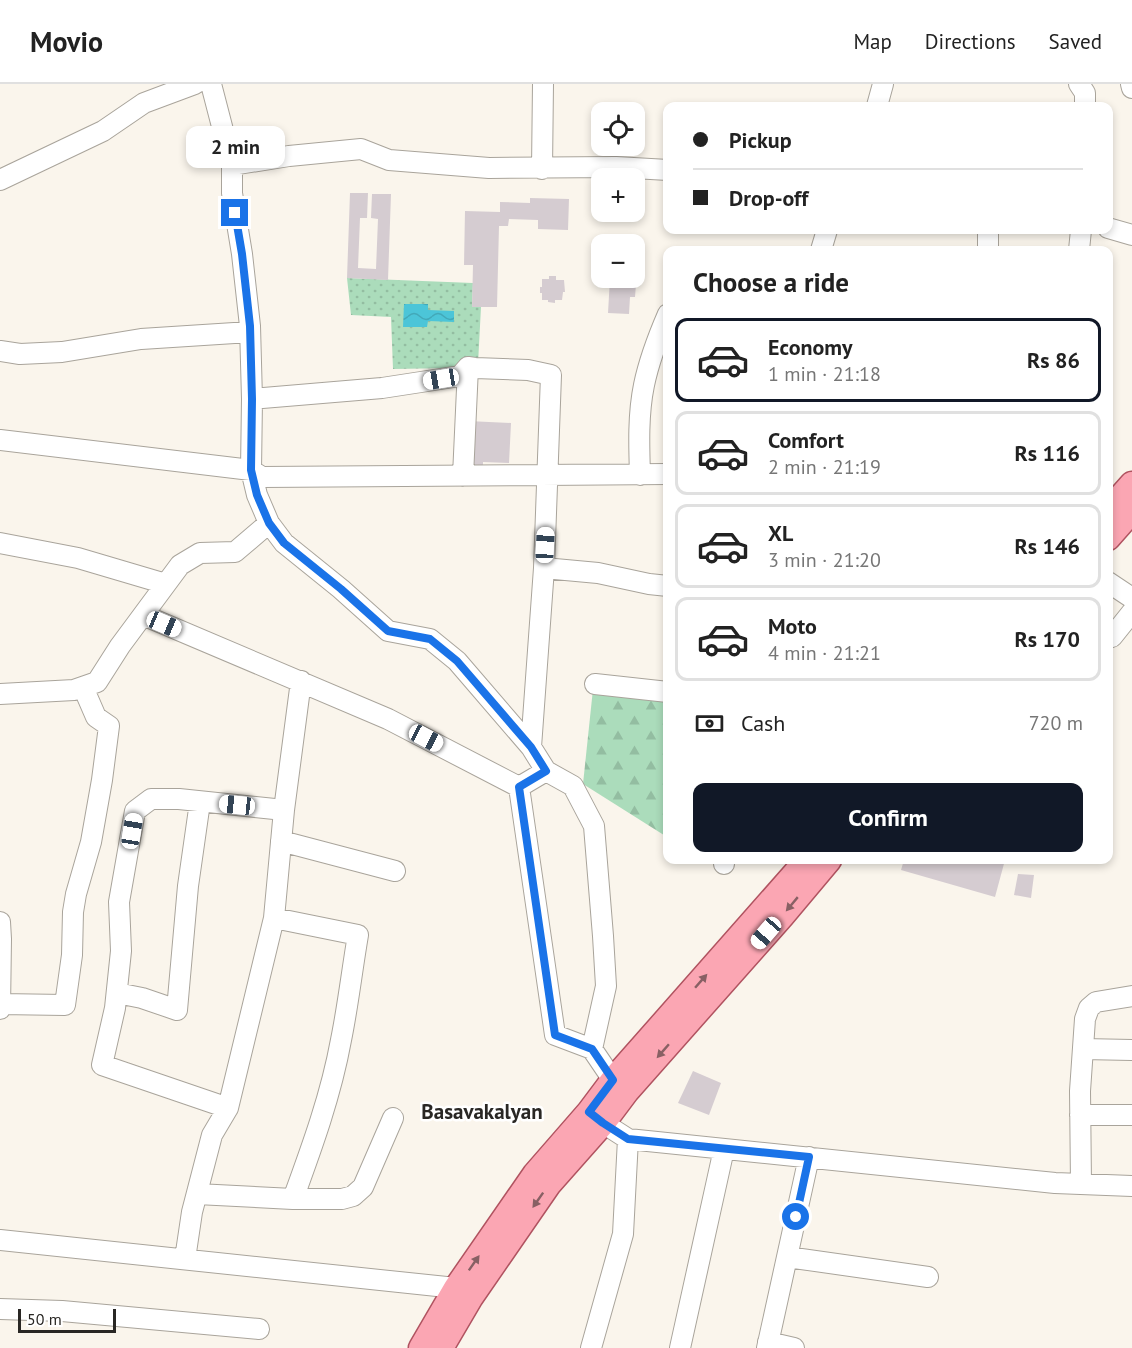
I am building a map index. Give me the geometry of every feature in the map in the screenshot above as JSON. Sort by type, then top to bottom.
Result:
[{"type":"main road","points":[[1113,505],[1132,484]]},
{"type":"main road","points":[[1113,532],[1132,511]]},
{"type":"main road","points":[[421,1348],[464,1292],[535,1174],[596,1117],[804,864]]},
{"type":"main road","points":[[620,1086],[782,916],[826,864]]},
{"type":"main road","points":[[441,1348],[464,1292]]},
{"type":"street","points":[[0,180],[103,131],[144,103],[195,84]]},
{"type":"street","points":[[212,84],[232,165],[232,193],[242,254],[250,332],[251,470],[257,495],[269,523],[284,543],[388,631],[430,639],[457,661],[531,747],[546,771],[573,786],[594,826],[603,936],[606,986],[592,1049]]},
{"type":"street","points":[[542,169],[543,84]]},
{"type":"street","points":[[878,102],[883,84]]},
{"type":"street","points":[[1079,84],[1085,93],[1084,102]]},
{"type":"street","points":[[232,165],[289,156],[361,149],[389,160],[489,168],[616,167],[663,170]]},
{"type":"street","points":[[1113,229],[1132,235]]},
{"type":"street","points":[[639,475],[640,409],[652,354],[663,326]]},
{"type":"street","points":[[0,351],[20,354],[62,352],[141,339],[250,332]]},
{"type":"street","points":[[252,399],[393,387],[460,376],[468,367]]},
{"type":"street","points":[[468,367],[528,370],[551,375],[544,568],[531,747]]},
{"type":"street","points":[[463,476],[468,367]]},
{"type":"street","points":[[0,441],[251,470],[262,477],[663,474]]},
{"type":"street","points":[[0,694],[74,690],[97,682],[120,646],[180,565],[200,553],[235,552],[269,523]]},
{"type":"street","points":[[0,543],[78,558],[166,584]]},
{"type":"street","points":[[544,568],[598,573],[663,585]]},
{"type":"street","points":[[1113,585],[1132,598]]},
{"type":"street","points":[[1113,634],[1132,612]]},
{"type":"street","points":[[143,615],[388,719],[519,787]]},
{"type":"street","points":[[185,1259],[192,1212],[212,1136],[228,1108],[274,918],[284,810],[302,681]]},
{"type":"street","points":[[595,684],[663,691]]},
{"type":"street","points":[[0,1004],[65,1005],[72,954],[73,912],[91,842],[109,726],[96,717],[83,687]]},
{"type":"street","points":[[519,787],[546,771]]},
{"type":"street","points":[[519,787],[555,1035],[592,1049],[620,1086]]},
{"type":"street","points":[[228,1108],[102,1065],[117,993],[121,951],[119,902],[135,811],[152,799],[179,799],[284,810]]},
{"type":"street","points":[[117,993],[142,998],[177,1010],[188,886],[200,801]]},
{"type":"street","points":[[282,841],[395,871]]},
{"type":"street","points":[[274,918],[358,935],[341,1041],[331,1086],[293,1199]]},
{"type":"street","points":[[0,933],[0,1009]]},
{"type":"street","points":[[1081,1184],[1080,1091],[1085,1019],[1089,1008],[1096,1002],[1132,996]]},
{"type":"street","points":[[1083,1049],[1132,1050]]},
{"type":"street","points":[[1080,1115],[1132,1115]]},
{"type":"street","points":[[596,1117],[628,1139],[1055,1182],[1132,1186]]},
{"type":"street","points":[[197,1194],[293,1199],[342,1199],[353,1196],[363,1187],[393,1118]]},
{"type":"street","points":[[591,1348],[623,1234],[628,1139]]},
{"type":"street","points":[[681,1348],[724,1149]]},
{"type":"street","points":[[794,1348],[767,1345],[809,1157]]},
{"type":"street","points":[[0,1240],[464,1292]]},
{"type":"street","points":[[787,1257],[928,1277]]},
{"type":"street","points":[[0,1309],[62,1311],[259,1329]]},
{"type":"green space","points":[[347,278],[473,283],[472,307],[481,307],[478,364],[454,368],[393,369],[391,317],[351,315]]},
{"type":"green space","points":[[593,689],[663,697],[663,834],[583,784]]},
{"type":"water","points":[[404,304],[428,304],[428,310],[454,311],[454,322],[428,321],[427,327],[403,327]]},
{"type":"building","points":[[350,193],[368,193],[367,218],[360,218],[358,268],[376,269],[378,219],[371,218],[372,194],[391,194],[388,280],[347,278]]},
{"type":"building","points":[[530,198],[569,199],[568,230],[538,229],[538,220],[509,219],[508,226],[499,226],[497,307],[472,307],[473,265],[464,265],[465,211],[500,212],[500,202],[530,203]]},
{"type":"building","points":[[549,276],[556,276],[556,280],[564,280],[565,292],[563,292],[562,300],[555,300],[555,303],[542,300],[542,293],[540,293],[542,279],[549,279]]},
{"type":"building","points":[[609,288],[636,288],[635,297],[630,297],[629,314],[608,313]]},
{"type":"building","points":[[468,421],[511,423],[509,463],[483,462],[483,469],[466,468]]},
{"type":"building","points":[[903,864],[1004,864],[995,897],[901,870]]},
{"type":"building","points":[[1018,874],[1034,875],[1031,898],[1014,895]]},
{"type":"building","points":[[693,1071],[721,1083],[709,1115],[678,1103]]},
{"type":"district","name":"Basavakalyan","points":[[482,1111]]},
{"type":"route","points":[[235,213],[250,326],[251,470],[257,495],[269,523],[284,543],[388,631],[430,639],[457,661],[531,747],[546,771],[519,787],[555,1035],[592,1049],[613,1080],[589,1112],[628,1139],[809,1157],[796,1217]]}]
